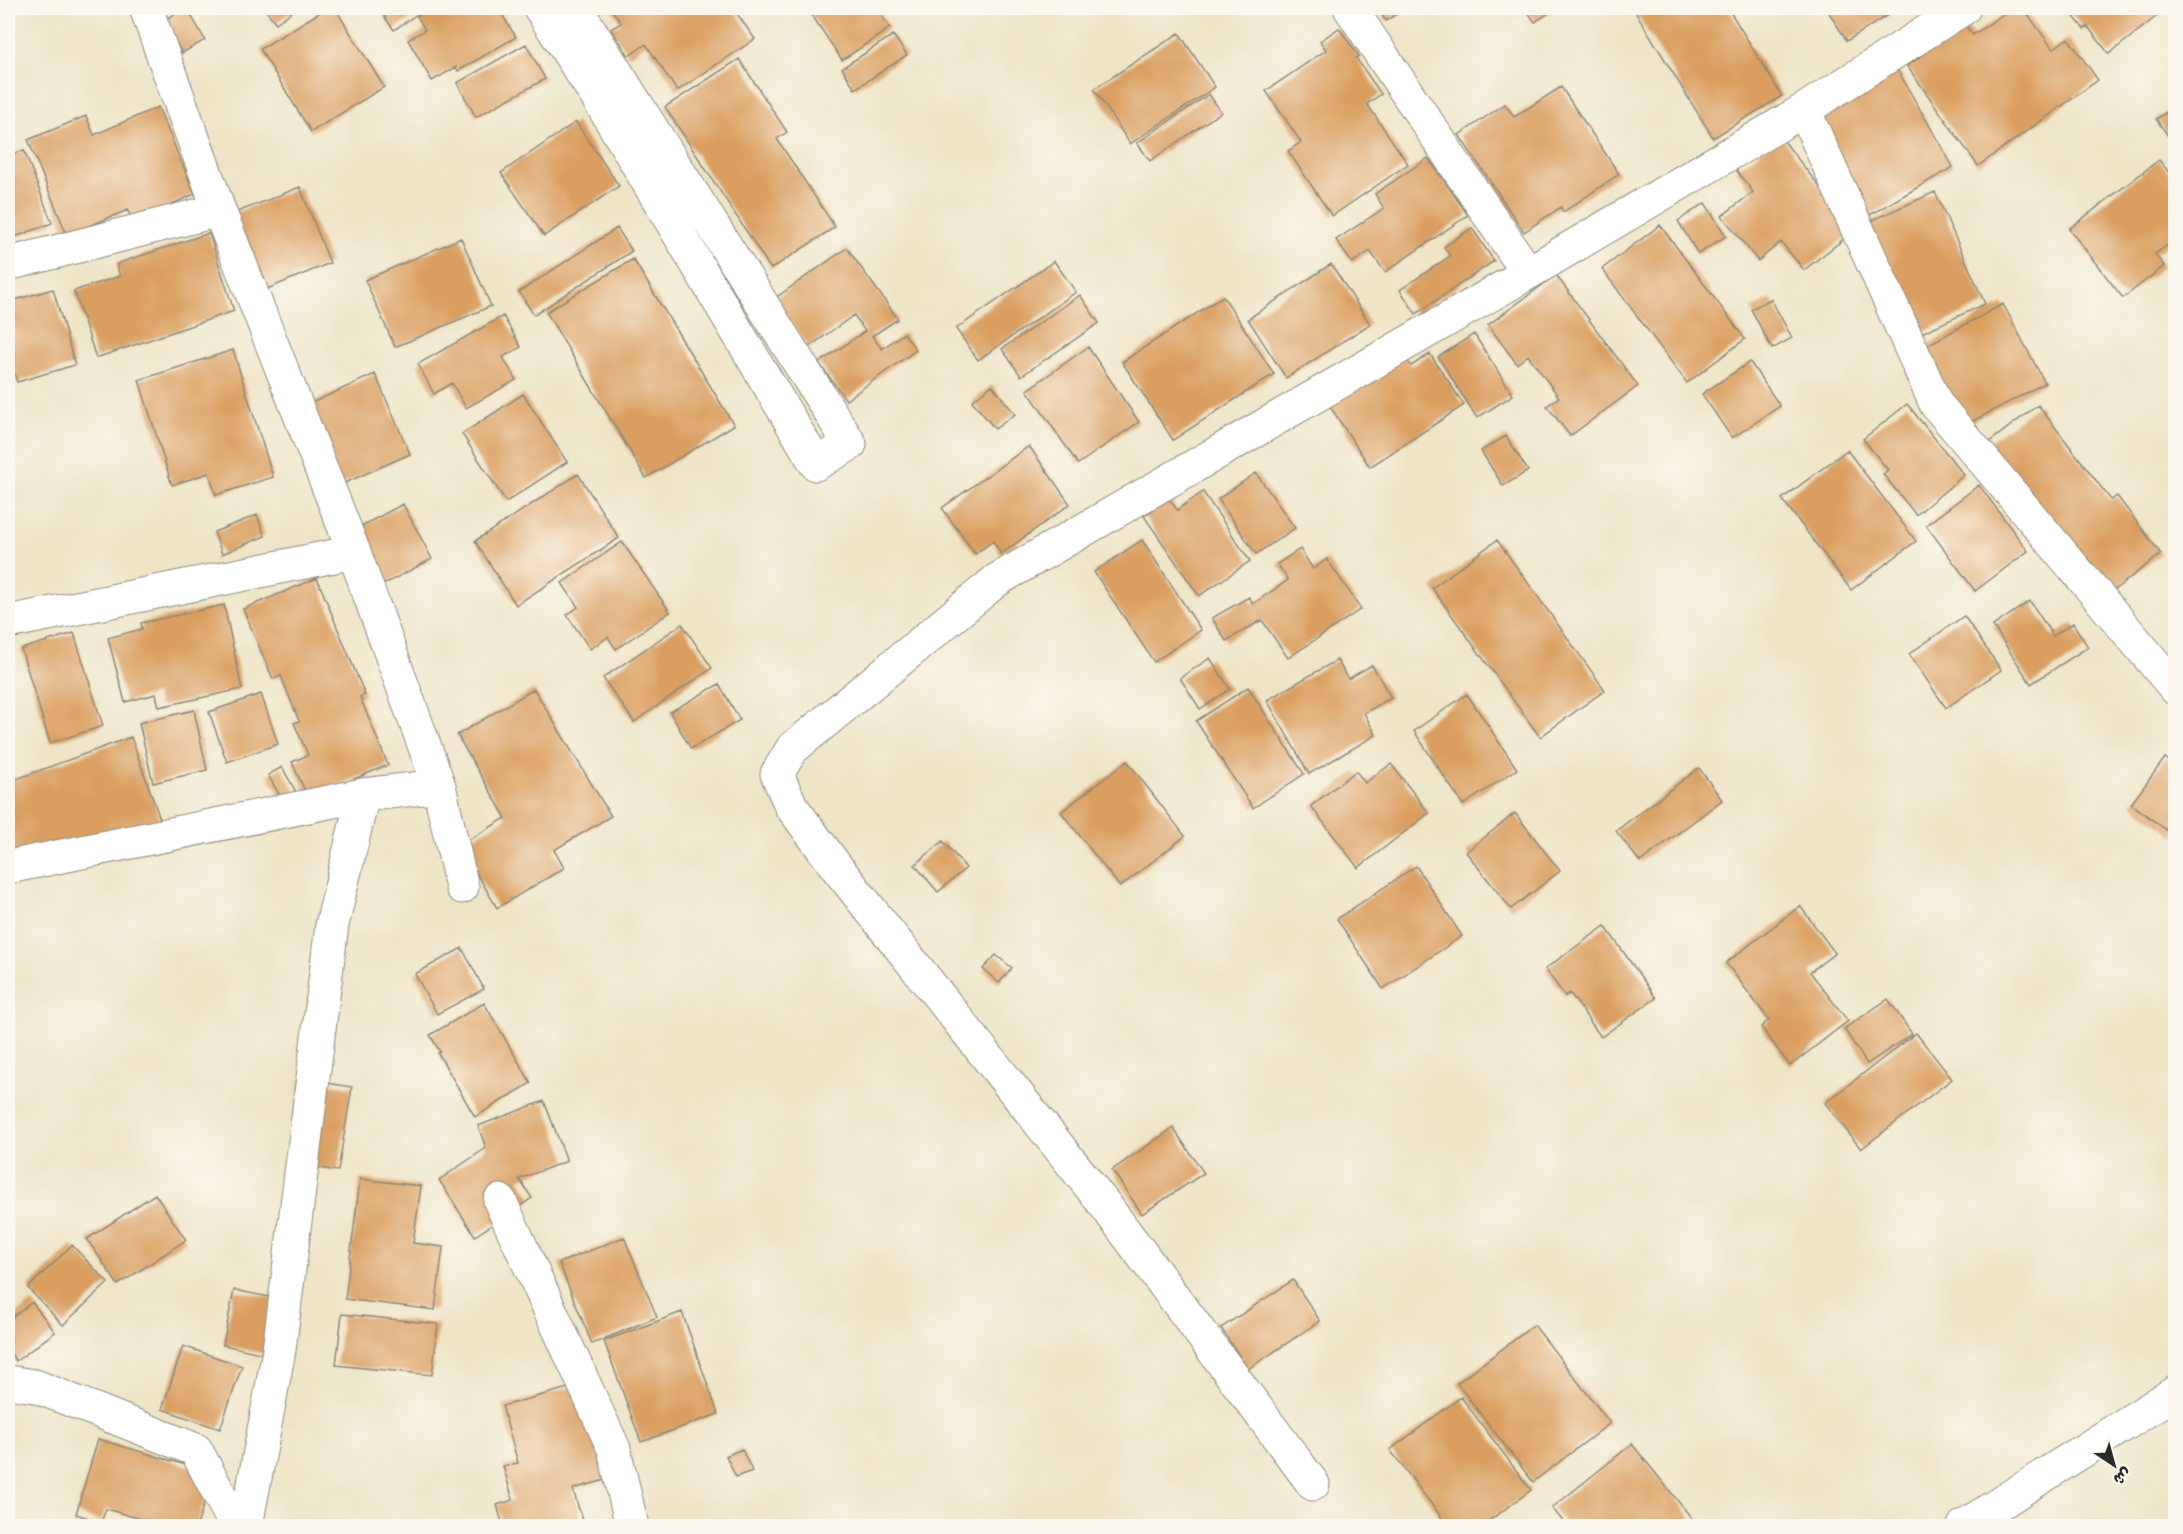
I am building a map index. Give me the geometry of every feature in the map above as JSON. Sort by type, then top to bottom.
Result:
[{"type":"street","points":[[146,8],[219,210],[354,552],[439,786],[462,887]]},
{"type":"street","points":[[540,8],[601,103],[816,464],[850,444],[576,8]]},
{"type":"street","points":[[1350,8],[1528,273]]},
{"type":"street","points":[[1313,1484],[1105,1205],[838,869],[791,806],[777,774],[792,749],[997,580],[1528,273],[1804,110],[1964,8]]},
{"type":"street","points":[[1804,110],[1936,404],[2175,689]]},
{"type":"street","points":[[8,264],[219,210]]},
{"type":"street","points":[[8,622],[354,552]]},
{"type":"street","points":[[8,867],[363,795],[439,786]]},
{"type":"street","points":[[246,1527],[279,1350],[332,925],[363,795]]},
{"type":"street","points":[[500,1201],[614,1449],[632,1527]]},
{"type":"street","points":[[8,1382],[35,1386],[196,1450],[236,1527]]},
{"type":"street","points":[[1964,1527],[2175,1392]]},
{"type":"building","points":[[187,8],[205,40],[182,53],[163,20]]},
{"type":"building","points":[[264,8],[297,8],[276,23]]},
{"type":"building","points":[[327,8],[335,8],[384,87],[311,132],[260,49]]},
{"type":"building","points":[[378,8],[426,8],[394,30]]},
{"type":"building","points":[[432,8],[498,8],[516,37],[458,71],[456,67],[432,81],[408,40],[425,30],[417,16]]},
{"type":"building","points":[[611,8],[733,8],[755,39],[677,91],[646,44],[629,56],[611,29],[621,23]]},
{"type":"building","points":[[807,8],[877,8],[890,28],[842,60]]},
{"type":"building","points":[[1377,8],[1406,8],[1386,21]]},
{"type":"building","points":[[1525,8],[1557,8],[1535,22]]},
{"type":"building","points":[[1633,8],[1728,8],[1782,96],[1713,138]]},
{"type":"building","points":[[1826,8],[1899,8],[1847,41]]},
{"type":"building","points":[[2012,8],[2023,8],[2053,49],[2068,38],[2098,80],[1978,166],[1907,66],[1965,25],[1973,35]]},
{"type":"building","points":[[2067,8],[2167,8],[2109,54],[2088,27],[2084,29]]},
{"type":"building","points":[[1339,28],[1359,56],[1356,58],[1381,94],[1367,104],[1408,164],[1332,216],[1288,151],[1301,142],[1266,91],[1326,50],[1320,41]]},
{"type":"building","points":[[1179,33],[1215,87],[1130,144],[1094,89]]},
{"type":"building","points":[[893,35],[907,55],[855,89],[842,68]]},
{"type":"building","points":[[526,44],[545,79],[476,117],[457,83]]},
{"type":"building","points":[[739,59],[787,132],[777,139],[835,227],[771,269],[665,107]]},
{"type":"building","points":[[1897,69],[1953,167],[1870,215],[1814,117]]},
{"type":"building","points":[[1561,87],[1619,174],[1563,212],[1561,207],[1524,232],[1459,135],[1505,104],[1514,117]]},
{"type":"building","points":[[1209,94],[1221,112],[1150,161],[1137,143]]},
{"type":"building","points":[[2176,106],[2176,147],[2156,119]]},
{"type":"building","points":[[158,107],[195,194],[132,221],[128,210],[67,235],[28,140],[86,116],[94,135]]},
{"type":"building","points":[[576,122],[619,186],[544,236],[501,173]]},
{"type":"building","points":[[1780,136],[1854,231],[1804,270],[1781,242],[1758,261],[1722,216],[1753,192],[1736,170]]},
{"type":"building","points":[[24,150],[52,223],[8,240],[8,156]]},
{"type":"building","points":[[1428,158],[1468,215],[1385,272],[1370,251],[1352,263],[1336,240],[1384,208],[1375,194]]},
{"type":"building","points":[[2159,160],[2176,181],[2176,239],[2155,254],[2164,266],[2123,298],[2069,229]]},
{"type":"building","points":[[300,187],[330,263],[260,292],[230,215]]},
{"type":"building","points":[[1935,192],[1985,304],[1917,335],[1866,223]]},
{"type":"building","points":[[1705,203],[1726,236],[1698,254],[1678,221]]},
{"type":"building","points":[[1660,225],[1745,339],[1687,383],[1602,269]]},
{"type":"building","points":[[617,228],[632,251],[534,315],[519,292]]},
{"type":"building","points":[[1472,228],[1494,261],[1416,314],[1400,290],[1450,256],[1444,247]]},
{"type":"building","points":[[209,233],[234,311],[96,358],[74,291],[120,276],[116,264]]},
{"type":"building","points":[[461,238],[491,306],[395,347],[365,280]]},
{"type":"building","points":[[847,248],[898,319],[872,336],[882,349],[904,333],[916,350],[846,400],[819,363],[865,331],[854,315],[809,347],[774,299]]},
{"type":"building","points":[[633,259],[734,425],[646,478],[546,312]]},
{"type":"building","points":[[1054,261],[1076,292],[978,360],[956,329]]},
{"type":"building","points":[[1331,264],[1370,324],[1286,378],[1248,319]]},
{"type":"building","points":[[1556,275],[1638,386],[1570,436],[1547,406],[1559,397],[1528,355],[1517,364],[1488,325]]},
{"type":"building","points":[[53,289],[75,365],[17,382],[8,351],[8,302]]},
{"type":"building","points":[[1080,295],[1099,323],[1021,376],[1002,349]]},
{"type":"building","points":[[1223,296],[1274,374],[1173,440],[1122,362]]},
{"type":"building","points":[[1771,299],[1792,338],[1772,349],[1751,309]]},
{"type":"building","points":[[2003,304],[2045,383],[1960,428],[1918,350]]},
{"type":"building","points":[[503,316],[521,347],[503,357],[516,380],[466,408],[452,383],[434,394],[418,364]]},
{"type":"building","points":[[1474,334],[1513,395],[1477,418],[1438,357]]},
{"type":"building","points":[[1088,347],[1139,422],[1078,464],[1027,390]]},
{"type":"building","points":[[233,350],[273,477],[216,495],[209,473],[172,485],[139,380]]},
{"type":"building","points":[[1430,354],[1464,405],[1370,467],[1329,405],[1403,355],[1411,366]]},
{"type":"building","points":[[1750,362],[1780,406],[1732,438],[1702,394]]},
{"type":"building","points":[[375,374],[410,454],[338,486],[302,407]]},
{"type":"building","points":[[992,385],[1015,414],[995,429],[972,401]]},
{"type":"building","points":[[523,394],[567,462],[506,502],[462,434]]},
{"type":"building","points":[[1907,404],[1964,475],[1916,515],[1883,474],[1888,470],[1863,439]]},
{"type":"building","points":[[2038,405],[2111,500],[2117,496],[2161,554],[2105,597],[1988,443]]},
{"type":"building","points":[[1506,436],[1528,471],[1503,486],[1481,451]]},
{"type":"building","points":[[1029,446],[1070,504],[1001,554],[993,541],[975,554],[942,508]]},
{"type":"building","points":[[1847,450],[1916,541],[1851,590],[1782,499]]},
{"type":"building","points":[[1256,473],[1295,528],[1256,554],[1218,499]]},
{"type":"building","points":[[578,474],[619,538],[516,605],[475,541]]},
{"type":"building","points":[[1979,485],[2028,551],[1975,591],[1926,525]]},
{"type":"building","points":[[1203,492],[1250,561],[1199,596],[1144,516],[1169,498],[1177,510]]},
{"type":"building","points":[[403,504],[432,559],[377,588],[348,533]]},
{"type":"building","points":[[257,515],[265,536],[222,554],[214,532]]},
{"type":"building","points":[[1142,540],[1201,630],[1154,662],[1094,572]]},
{"type":"building","points":[[1497,540],[1605,690],[1540,737],[1432,588]]},
{"type":"building","points":[[622,542],[670,612],[616,649],[608,637],[590,649],[567,615],[578,607],[562,583]]},
{"type":"building","points":[[1300,549],[1313,569],[1327,559],[1361,609],[1288,658],[1262,620],[1226,641],[1212,618],[1249,597],[1253,604],[1288,580],[1277,564]]},
{"type":"building","points":[[317,578],[365,695],[360,697],[388,765],[308,798],[292,762],[308,755],[294,723],[299,721],[281,676],[273,679],[243,609]]},
{"type":"building","points":[[2030,601],[2053,636],[2073,623],[2088,647],[2031,684],[1993,626]]},
{"type":"building","points":[[224,605],[242,689],[159,707],[156,694],[125,702],[108,638],[142,629],[141,623]]},
{"type":"building","points":[[1964,616],[2001,670],[1946,708],[1909,654]]},
{"type":"building","points":[[682,624],[712,668],[634,722],[603,678]]},
{"type":"building","points":[[74,633],[103,726],[50,743],[21,649]]},
{"type":"building","points":[[1210,658],[1230,689],[1200,709],[1180,678]]},
{"type":"building","points":[[1337,660],[1348,679],[1372,665],[1391,698],[1364,713],[1376,735],[1309,774],[1267,700]]},
{"type":"building","points":[[719,684],[740,720],[691,749],[670,712]]},
{"type":"building","points":[[1248,687],[1304,774],[1253,808],[1196,721]]},
{"type":"building","points":[[534,689],[611,816],[554,850],[564,868],[497,908],[460,845],[506,818],[457,735]]},
{"type":"building","points":[[261,694],[278,744],[227,762],[209,712]]},
{"type":"building","points":[[1467,694],[1517,769],[1463,805],[1414,731]]},
{"type":"building","points":[[194,710],[207,770],[153,783],[139,723]]},
{"type":"building","points":[[131,737],[160,819],[8,874],[8,782]]},
{"type":"building","points":[[2165,758],[2176,766],[2176,837],[2131,804]]},
{"type":"building","points":[[1127,761],[1185,836],[1120,887],[1061,812]]},
{"type":"building","points":[[1391,764],[1429,813],[1358,868],[1311,806],[1356,771],[1365,783]]},
{"type":"building","points":[[282,767],[297,794],[283,801],[268,775]]},
{"type":"building","points":[[1699,768],[1722,800],[1640,862],[1616,831]]},
{"type":"building","points":[[1515,813],[1560,871],[1511,909],[1466,852]]},
{"type":"building","points":[[943,841],[966,868],[938,892],[915,865]]},
{"type":"building","points":[[1416,866],[1462,936],[1383,989],[1337,919]]},
{"type":"building","points":[[1800,906],[1835,953],[1810,972],[1848,1021],[1790,1066],[1761,1027],[1769,1020],[1726,963]]},
{"type":"building","points":[[1605,926],[1656,998],[1601,1037],[1570,993],[1565,996],[1545,969]]},
{"type":"building","points":[[462,948],[484,989],[437,1014],[415,974]]},
{"type":"building","points":[[996,955],[1012,968],[999,983],[983,969]]},
{"type":"building","points":[[1888,999],[1912,1034],[1867,1064],[1844,1029]]},
{"type":"building","points":[[484,1003],[531,1083],[475,1117],[430,1035]]},
{"type":"building","points":[[1916,1033],[1952,1079],[1861,1149],[1825,1103]]},
{"type":"building","points":[[301,1079],[352,1087],[338,1171],[287,1163]]},
{"type":"building","points":[[544,1101],[567,1161],[519,1179],[532,1198],[475,1236],[439,1180],[486,1148],[478,1126]]},
{"type":"building","points":[[1173,1128],[1204,1173],[1142,1214],[1112,1170]]},
{"type":"building","points":[[360,1179],[421,1186],[413,1243],[443,1247],[435,1310],[345,1299]]},
{"type":"building","points":[[155,1194],[186,1240],[118,1285],[87,1239]]},
{"type":"building","points":[[624,1237],[657,1317],[592,1344],[559,1263]]},
{"type":"building","points":[[72,1245],[108,1283],[63,1325],[28,1288]]},
{"type":"building","points":[[1293,1280],[1320,1321],[1248,1369],[1221,1328]]},
{"type":"building","points":[[234,1290],[290,1301],[279,1357],[223,1345]]},
{"type":"building","points":[[32,1302],[55,1332],[16,1361],[8,1350],[8,1321]]},
{"type":"building","points":[[682,1312],[718,1414],[641,1442],[604,1341]]},
{"type":"building","points":[[342,1314],[438,1324],[432,1375],[336,1365]]},
{"type":"building","points":[[1534,1325],[1610,1423],[1533,1482],[1457,1383]]},
{"type":"building","points":[[183,1346],[242,1366],[220,1429],[162,1409]]},
{"type":"building","points":[[594,1381],[620,1476],[573,1489],[584,1526],[503,1526],[497,1505],[513,1500],[503,1466],[518,1463],[502,1406]]},
{"type":"building","points":[[1461,1397],[1531,1490],[1482,1526],[1448,1526],[1390,1450]]},
{"type":"building","points":[[98,1439],[213,1473],[197,1526],[165,1526],[106,1509],[101,1522],[76,1514]]},
{"type":"building","points":[[1632,1444],[1698,1526],[1567,1526],[1552,1508]]},
{"type":"building","points":[[742,1449],[752,1471],[736,1477],[726,1456]]}]
